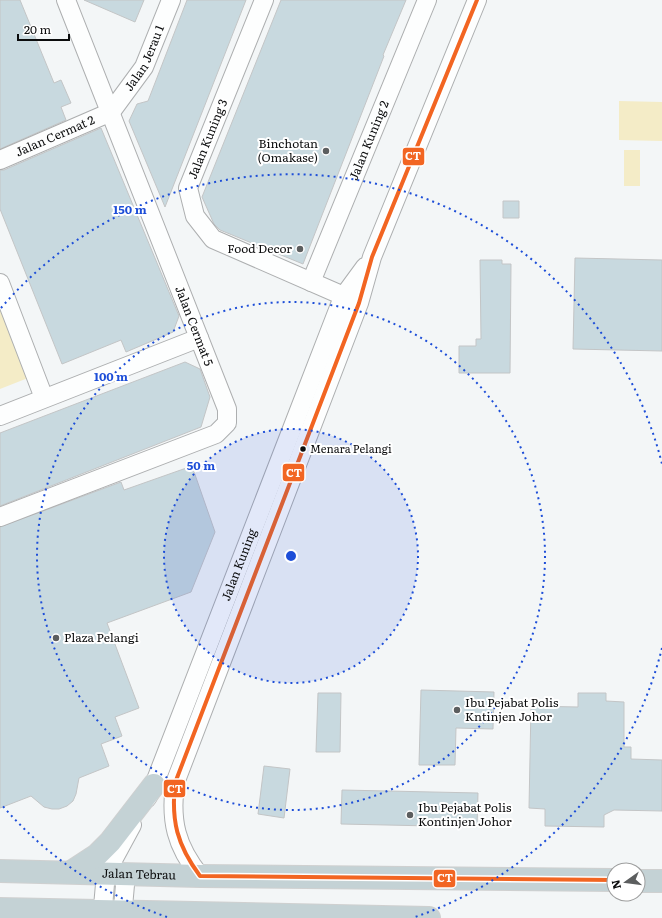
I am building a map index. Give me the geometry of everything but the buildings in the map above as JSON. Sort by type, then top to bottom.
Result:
[{"type":"highway","points":[[71,872],[96,855],[110,842],[154,785]]},
{"type":"highway","name":"Jalan Tebrau","points":[[0,871],[200,876],[606,880]]},
{"type":"highway","points":[[646,881],[662,881]]},
{"type":"highway","points":[[0,909],[60,914],[429,918]]},
{"type":"street","name":"Jalan Cermat 5","points":[[0,517],[216,434],[226,423],[227,409],[66,0]]},
{"type":"street","name":"Jalan Jerau 1","points":[[111,112],[144,67],[171,0]]},
{"type":"street","name":"Jalan Kuning 3","points":[[264,0],[188,188],[196,216],[213,239],[351,300]]},
{"type":"street","name":"Jalan Kuning 2","points":[[312,282],[427,0]]},
{"type":"street","name":"Jalan Kuning","points":[[116,874],[154,785],[351,300],[372,257],[477,0]]},
{"type":"street","name":"Jalan Cermat 2","points":[[0,160],[111,112]]},
{"type":"street","points":[[0,283],[44,398]]},
{"type":"street","name":"Jalan Kuning","points":[[200,876],[189,862],[178,836],[172,802],[175,784],[351,300]]},
{"type":"street","points":[[0,416],[199,338]]},
{"type":"street","points":[[113,915],[116,874]]},
{"type":"shaded area","points":[[619,101],[662,102],[662,141],[619,140]]},
{"type":"shaded area","points":[[624,150],[640,150],[640,186],[624,186]]},
{"type":"shaded area","points":[[0,304],[28,378],[0,389]]},
{"type":"transit line","name":"CT","points":[[477,0],[372,257],[359,303],[175,783],[175,821],[181,843],[192,865],[200,876],[606,880]]},
{"type":"place","name":"Binchotan (Omakase)","points":[[326,151]]},
{"type":"place","name":"Food Decor","points":[[300,249]]},
{"type":"place","name":"Menara Pelangi","points":[[303,449]]},
{"type":"place","name":"Plaza Pelangi","points":[[56,638]]},
{"type":"place","name":"Ibu Pejabat Polis Kntinjen Johor","points":[[457,710]]},
{"type":"place","name":"Ibu Pejabat Polis Kontinjen Johor","points":[[410,815]]}]
